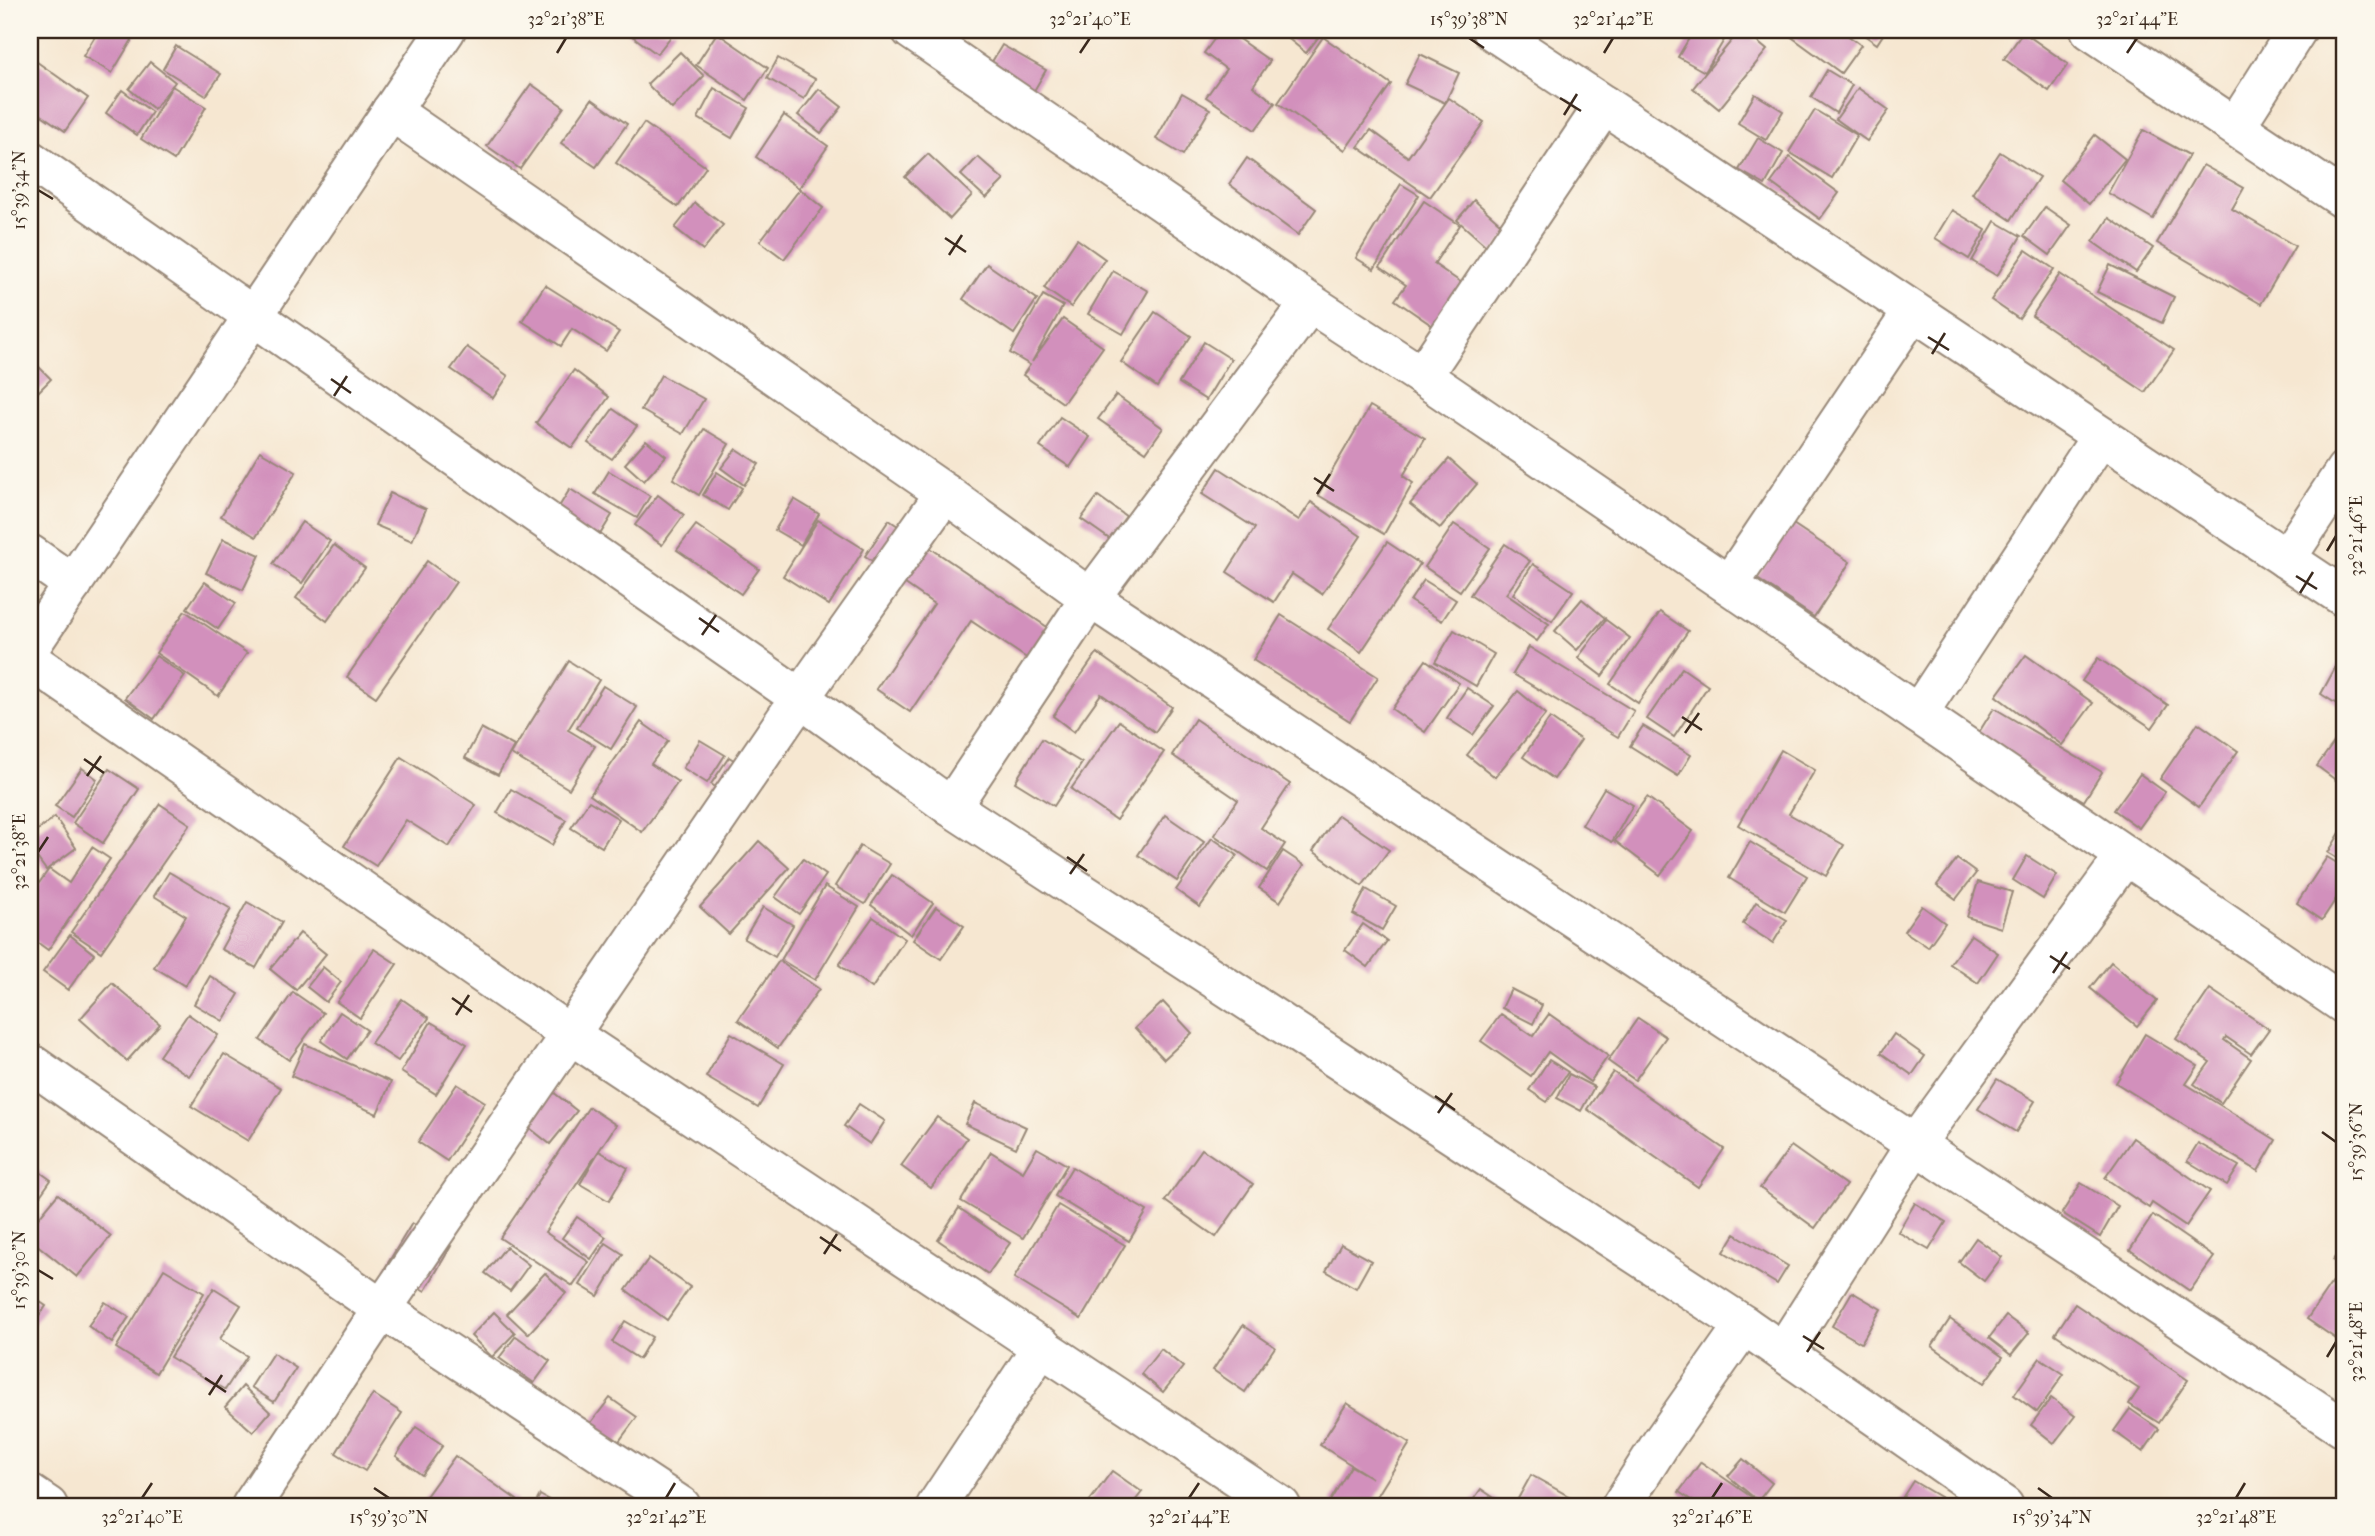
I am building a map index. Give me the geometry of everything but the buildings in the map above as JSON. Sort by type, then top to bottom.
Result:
[{"type":"street","points":[[30,647],[446,30]]},
{"type":"street","points":[[911,30],[2345,1005]]},
{"type":"street","points":[[1491,30],[2345,598]]},
{"type":"street","points":[[2090,30],[2345,200]]},
{"type":"street","points":[[2236,126],[2297,30]]},
{"type":"street","points":[[1422,376],[1604,105]]},
{"type":"street","points":[[391,111],[945,493],[1090,598],[2345,1429]]},
{"type":"street","points":[[30,160],[800,698],[951,807],[1744,1325],[2004,1506]]},
{"type":"street","points":[[951,807],[1090,598],[1310,303]]},
{"type":"street","points":[[1730,585],[1913,311]]},
{"type":"street","points":[[1918,714],[2101,436]]},
{"type":"street","points":[[2286,559],[2345,470]]},
{"type":"street","points":[[251,1506],[382,1309],[800,698],[945,493]]},
{"type":"street","points":[[30,554],[73,584]]},
{"type":"street","points":[[30,660],[570,1035],[1281,1506]]},
{"type":"street","points":[[1783,1352],[1916,1143],[2125,856]]},
{"type":"street","points":[[30,1063],[382,1309],[681,1506]]},
{"type":"street","points":[[1621,1506],[1661,1443],[1744,1325]]},
{"type":"street","points":[[936,1506],[1042,1346]]},
{"type":"street","points":[[30,1494],[48,1506]]}]
